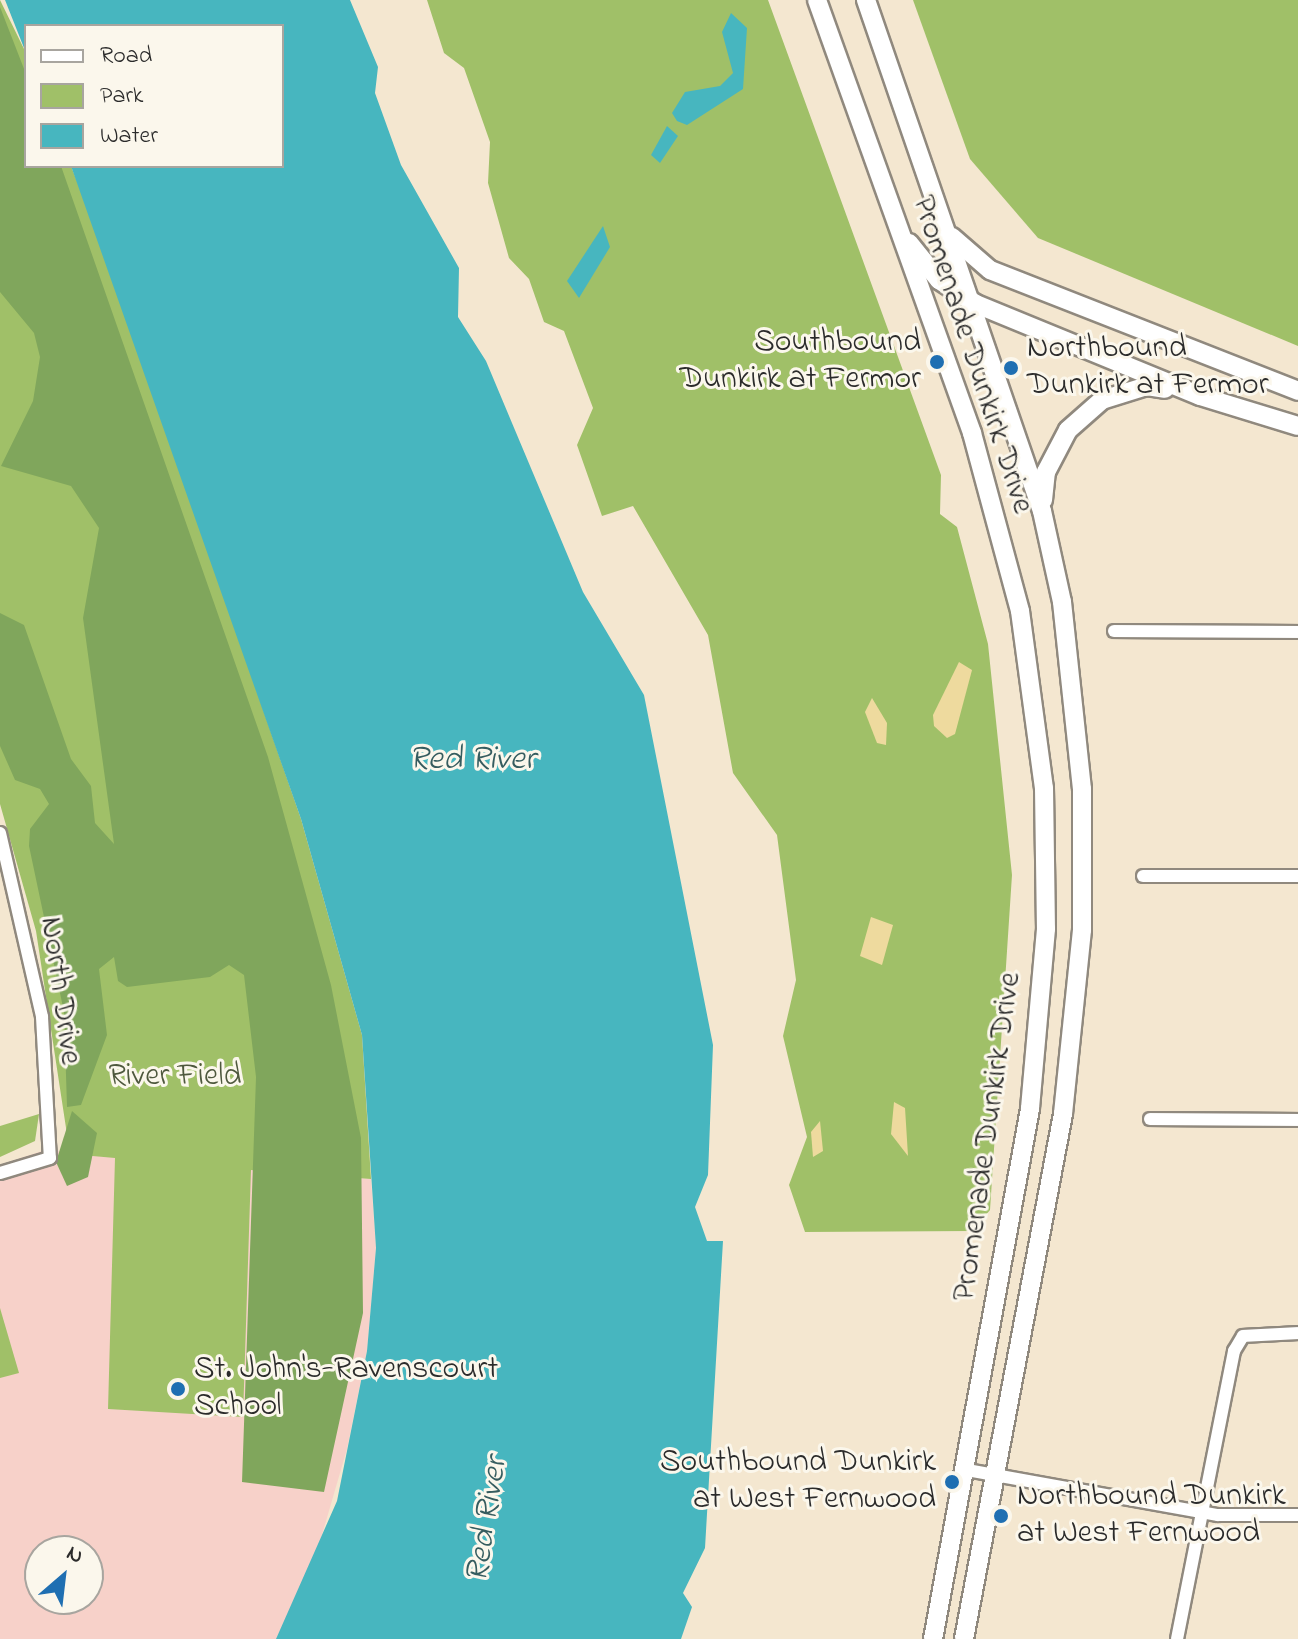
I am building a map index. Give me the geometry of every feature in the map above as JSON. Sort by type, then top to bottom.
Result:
[{"type":"main road","name":"Promenade Dunkirk Drive","points":[[817,0],[972,433],[1020,611],[1044,788],[1046,914],[1030,1109],[967,1470],[933,1639]]},
{"type":"main road","name":"Promenade Dunkirk Drive","points":[[866,0],[976,304],[1042,511],[1062,602],[1080,762],[1082,918],[1063,1114],[964,1639]]},
{"type":"main road","points":[[898,228],[939,280],[976,304],[1200,396],[1298,426]]},
{"type":"main road","points":[[950,236],[990,270],[1298,391]]},
{"type":"main road","points":[[1042,511],[1052,457],[1068,430],[1102,400],[1147,386],[1200,396]]},
{"type":"main road","points":[[1046,914],[1082,918]]},
{"type":"street","points":[[1114,631],[1298,632]]},
{"type":"street","name":"North Drive","points":[[0,833],[42,1017],[50,1158],[0,1173]]},
{"type":"street","points":[[1143,876],[1298,876]]},
{"type":"street","points":[[1150,1119],[1298,1120]]},
{"type":"street","points":[[1177,1639],[1234,1351],[1243,1336],[1298,1333]]},
{"type":"street","points":[[967,1470],[1204,1512],[1298,1515]]},
{"type":"shaded area","name":"St. John's-Ravenscourt School","points":[[45,1150],[371,1179],[376,1248],[367,1351],[347,1449],[310,1576],[276,1639],[0,1639],[0,1165]]},
{"type":"green space","name":"River Field","points":[[0,0],[24,49],[24,168],[72,168],[104,250],[301,819],[362,1035],[371,1179],[251,1170],[243,1417],[108,1409],[115,1158],[70,1154],[36,931],[0,804]]},
{"type":"green space","points":[[427,0],[768,0],[941,475],[940,514],[957,527],[988,644],[1012,875],[990,1210],[972,1231],[805,1232],[789,1185],[807,1137],[783,1036],[796,980],[777,835],[733,773],[708,635],[633,506],[602,516],[577,445],[593,408],[564,331],[544,322],[529,279],[509,258],[488,183],[490,142],[464,68],[444,53]]},
{"type":"green space","points":[[913,0],[1298,0],[1298,346],[1038,238],[970,159]]},
{"type":"green space","points":[[0,7],[24,69],[24,168],[62,168],[268,757],[331,985],[361,1138],[363,1313],[324,1492],[242,1482],[256,1077],[244,975],[229,965],[210,977],[127,987],[118,981],[114,957],[99,969],[107,1035],[81,1105],[67,1107],[64,1012],[29,846],[30,829],[49,804],[40,789],[15,780],[0,746],[0,613],[24,625],[71,759],[91,786],[95,823],[114,844],[83,618],[99,528],[71,486],[1,466],[33,401],[40,357],[34,333],[0,292]]},
{"type":"green space","points":[[72,1111],[97,1133],[88,1177],[67,1186],[56,1162]]},
{"type":"green space","points":[[39,1114],[35,1141],[0,1157],[0,1126]]},
{"type":"green space","points":[[0,1308],[19,1373],[0,1378]]},
{"type":"sand","points":[[959,662],[972,670],[955,734],[947,738],[934,726],[933,715]]},
{"type":"sand","points":[[872,698],[887,723],[886,745],[877,743],[865,712]]},
{"type":"sand","points":[[871,917],[893,925],[882,965],[860,956]]},
{"type":"sand","points":[[894,1102],[905,1108],[908,1156],[891,1134]]},
{"type":"sand","points":[[820,1121],[823,1151],[813,1157],[811,1132]]},
{"type":"water","name":"Red River","points":[[5,0],[350,0],[378,67],[375,93],[401,165],[459,268],[458,317],[486,361],[583,592],[644,695],[713,1045],[708,1175],[695,1207],[707,1241],[723,1241],[705,1548],[683,1593],[692,1607],[681,1639],[276,1639],[337,1501],[367,1351],[376,1248],[362,1035],[301,819],[72,168],[284,168],[284,24],[24,24],[24,48]]},
{"type":"water","points":[[731,13],[747,28],[743,89],[687,125],[677,121],[672,113],[685,92],[720,86],[733,73],[722,32]]},
{"type":"water","points":[[667,126],[678,136],[660,163],[651,155]]},
{"type":"water","points":[[603,226],[610,247],[579,298],[567,281]]},
{"type":"place","name":"Southbound Dunkirk at Fermor","points":[[937,362]]},
{"type":"place","name":"Northbound Dunkirk at Fermor","points":[[1011,368]]},
{"type":"place","name":"St. John's-Ravenscourt School","points":[[178,1389]]},
{"type":"place","name":"Southbound Dunkirk at West Fernwood","points":[[952,1482]]},
{"type":"place","name":"Northbound Dunkirk at West Fernwood","points":[[1001,1516]]}]
